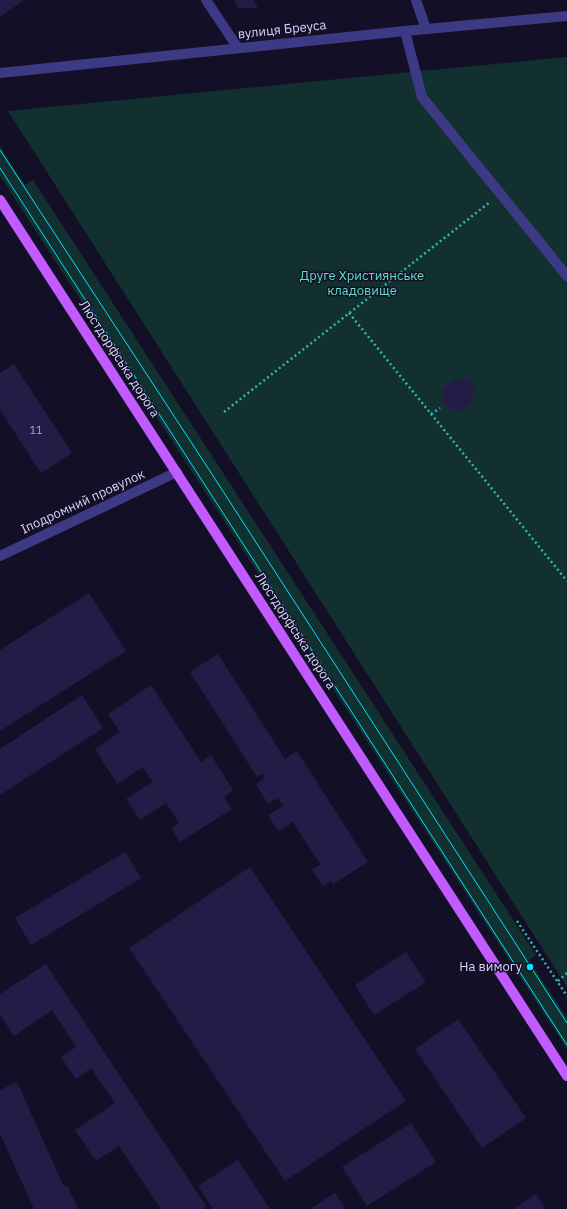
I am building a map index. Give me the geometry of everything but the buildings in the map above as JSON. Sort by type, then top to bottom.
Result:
[{"type":"main road","name":"Люстдорфська дорога","points":[[0,200],[567,1076]]},
{"type":"street","points":[[206,0],[238,48]]},
{"type":"street","points":[[416,0],[426,29]]},
{"type":"street","name":"вулиця Бреуса","points":[[0,73],[405,31],[567,16]]},
{"type":"street","points":[[405,31],[422,97],[567,276]]},
{"type":"street","name":"Іподромний провулок","points":[[0,556],[177,472]]},
{"type":"path","points":[[224,412],[500,194]]},
{"type":"path","points":[[349,313],[567,582]]},
{"type":"path","points":[[431,414],[440,408]]},
{"type":"path","points":[[517,920],[567,996]]},
{"type":"path","points":[[558,981],[567,974]]},
{"type":"green space","name":"Друге Християнське кладовище","points":[[567,57],[567,987],[8,111]]},
{"type":"green space","points":[[0,146],[25,185],[33,180],[536,955],[529,960],[567,1018],[567,1049],[0,176]]},
{"type":"tram line","points":[[0,150],[567,1023]]},
{"type":"tram line","points":[[0,168],[567,1045]]},
{"type":"place","name":"На вимогу","points":[[530,967]]}]
